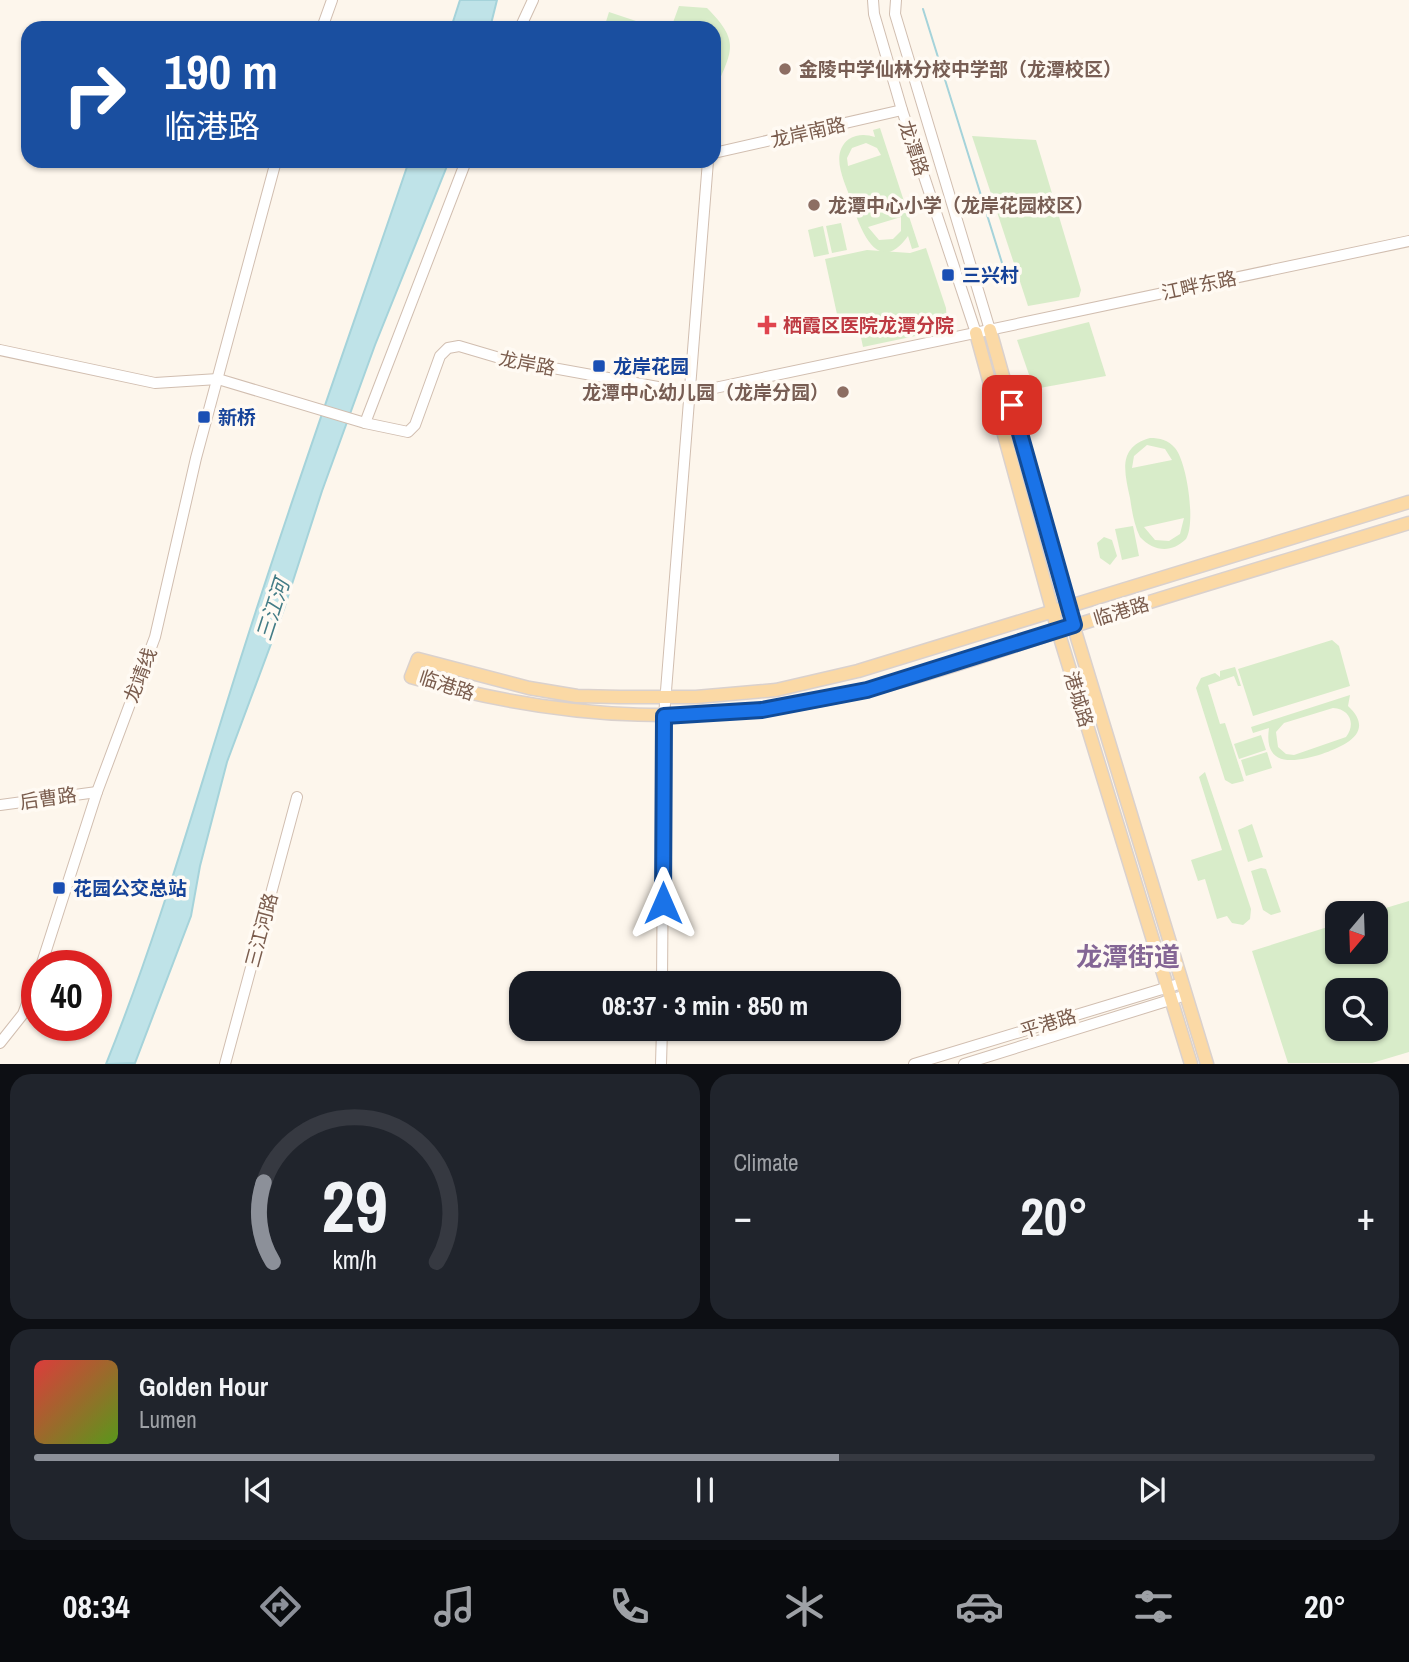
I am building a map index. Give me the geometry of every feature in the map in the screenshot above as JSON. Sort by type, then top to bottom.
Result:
[{"type":"main road","name":"港城路","points":[[990,330],[1068,608],[1206,1063]]},
{"type":"main road","name":"港城路","points":[[976,333],[1058,631],[1191,1063]]},
{"type":"main road","name":"临港路","points":[[1409,502],[858,671],[776,690],[668,697],[577,696],[470,674],[418,659],[411,677],[469,694],[576,713],[664,716],[762,710],[867,690],[1409,523]]},
{"type":"street","points":[[324,21],[332,0]]},
{"type":"street","points":[[523,21],[533,0]]},
{"type":"street","name":"龙潭路","points":[[873,0],[874,14],[902,110],[976,333]]},
{"type":"street","name":"龙潭路","points":[[896,0],[895,14],[990,330]]},
{"type":"street","name":"龙岸南路","points":[[721,151],[902,110]]},
{"type":"street","name":"龙靖线","points":[[46,950],[97,792],[155,638],[196,458],[274,168]]},
{"type":"street","points":[[0,351],[155,383],[218,379],[365,423],[463,168]]},
{"type":"street","points":[[662,971],[664,716],[668,697],[707,168]]},
{"type":"street","name":"江畔东路","points":[[990,330],[1409,241]]},
{"type":"street","name":"龙岸路","points":[[365,423],[408,432],[415,425],[440,356],[448,348],[459,346],[503,359],[691,393],[990,330]]},
{"type":"street","name":"后曹路","points":[[0,805],[97,792]]},
{"type":"street","name":"三江河路","points":[[225,1063],[297,797]]},
{"type":"street","name":"平港路","points":[[914,1063],[1184,989]]},
{"type":"street","name":"平港路","points":[[964,1063],[1168,993]]},
{"type":"street","points":[[0,1043],[21,1017]]},
{"type":"street","points":[[662,1041],[662,1063]]},
{"type":"green space","points":[[679,6],[707,8],[719,21],[674,21]]},
{"type":"green space","points":[[609,12],[636,21],[606,21]]},
{"type":"green space","points":[[721,24],[729,40],[728,58],[721,76]]},
{"type":"green space","points":[[880,128],[919,247],[912,249],[908,236],[897,248],[887,252],[878,250],[870,244],[859,222],[842,177],[840,152],[852,137],[875,137],[873,130]],"holes":[[[866,143],[877,148],[881,155],[848,166],[847,158],[852,148]],[[901,217],[901,231],[893,239],[879,240],[868,227]]]},
{"type":"green space","points":[[972,136],[1036,140],[1081,290],[1079,297],[1028,306]]},
{"type":"green space","points":[[841,223],[847,250],[832,253],[826,226]]},
{"type":"green space","points":[[823,226],[829,254],[814,257],[808,230]]},
{"type":"green space","points":[[926,248],[946,308],[947,323],[939,331],[863,347],[859,328],[853,325],[840,328],[825,259],[867,250],[910,253]]},
{"type":"green space","points":[[1089,322],[1106,376],[1034,389],[1017,340]]},
{"type":"green space","points":[[1150,438],[1167,441],[1175,448],[1183,466],[1189,493],[1189,531],[1186,539],[1175,547],[1163,549],[1151,546],[1140,537],[1136,528],[1125,470],[1128,454],[1140,442]],"holes":[[[1147,445],[1165,449],[1172,460],[1132,468],[1134,456]],[[1184,518],[1180,534],[1169,541],[1155,540],[1144,527]]]},
{"type":"green space","points":[[1133,526],[1139,556],[1122,560],[1115,529]]},
{"type":"green space","points":[[1104,537],[1112,540],[1117,556],[1110,565],[1100,558],[1097,543]]},
{"type":"green space","points":[[1332,640],[1339,646],[1350,686],[1253,716],[1238,669]]},
{"type":"green space","points":[[1235,667],[1241,686],[1238,686],[1234,676],[1208,685],[1220,724],[1225,723],[1244,781],[1232,784],[1225,780],[1196,688],[1201,678],[1215,673],[1220,677],[1220,671]]},
{"type":"green space","points":[[1350,695],[1348,706],[1359,723],[1354,737],[1340,747],[1312,757],[1292,760],[1276,756],[1271,750],[1268,741],[1269,728],[1253,733],[1251,727]],"holes":[[[1333,708],[1339,709],[1350,718],[1351,727],[1346,737],[1294,755],[1286,754],[1278,747],[1276,732],[1284,723]]]},
{"type":"green space","points":[[1261,735],[1266,750],[1239,759],[1234,744]]},
{"type":"green space","points":[[1267,752],[1272,768],[1246,776],[1241,760]]},
{"type":"green space","points":[[1205,772],[1251,909],[1250,919],[1243,925],[1232,923],[1227,916],[1217,919],[1205,879],[1198,881],[1191,860],[1222,850],[1199,777]]},
{"type":"green space","points":[[1252,824],[1263,857],[1248,862],[1238,830]]},
{"type":"green space","points":[[1266,869],[1281,912],[1271,915],[1263,910],[1251,871]]},
{"type":"green space","points":[[1409,901],[1409,1052],[1372,1063],[1288,1063],[1252,951],[1325,928],[1325,964],[1388,964],[1388,907]]},
{"type":"water","points":[[460,0],[497,0],[492,21],[453,21]]},
{"type":"water","name":"三江河","points":[[407,168],[446,168],[375,345],[322,491],[284,609],[227,762],[200,866],[191,916],[135,1063],[106,1064],[185,839],[248,634]]},
{"type":"waterway","points":[[923,9],[1007,279]]},
{"type":"place","name":"金陵中学仙林分校中学部（龙潭校区）","points":[[785,69]]},
{"type":"place","name":"龙潭中心小学（龙岸花园校区）","points":[[814,205]]},
{"type":"place","name":"三兴村","points":[[948,275]]},
{"type":"place","name":"栖霞区医院龙潭分院","points":[[767,325]]},
{"type":"place","name":"龙岸花园","points":[[599,366]]},
{"type":"place","name":"龙潭中心幼儿园（龙岸分园）","points":[[843,392]]},
{"type":"place","name":"新桥","points":[[204,417]]},
{"type":"place","name":"花园公交总站","points":[[59,888]]},
{"type":"district","name":"龙潭街道","points":[[1128,957]]},
{"type":"route","points":[[663,903],[664,716],[762,710],[867,690],[1074,625],[1012,405]]}]
